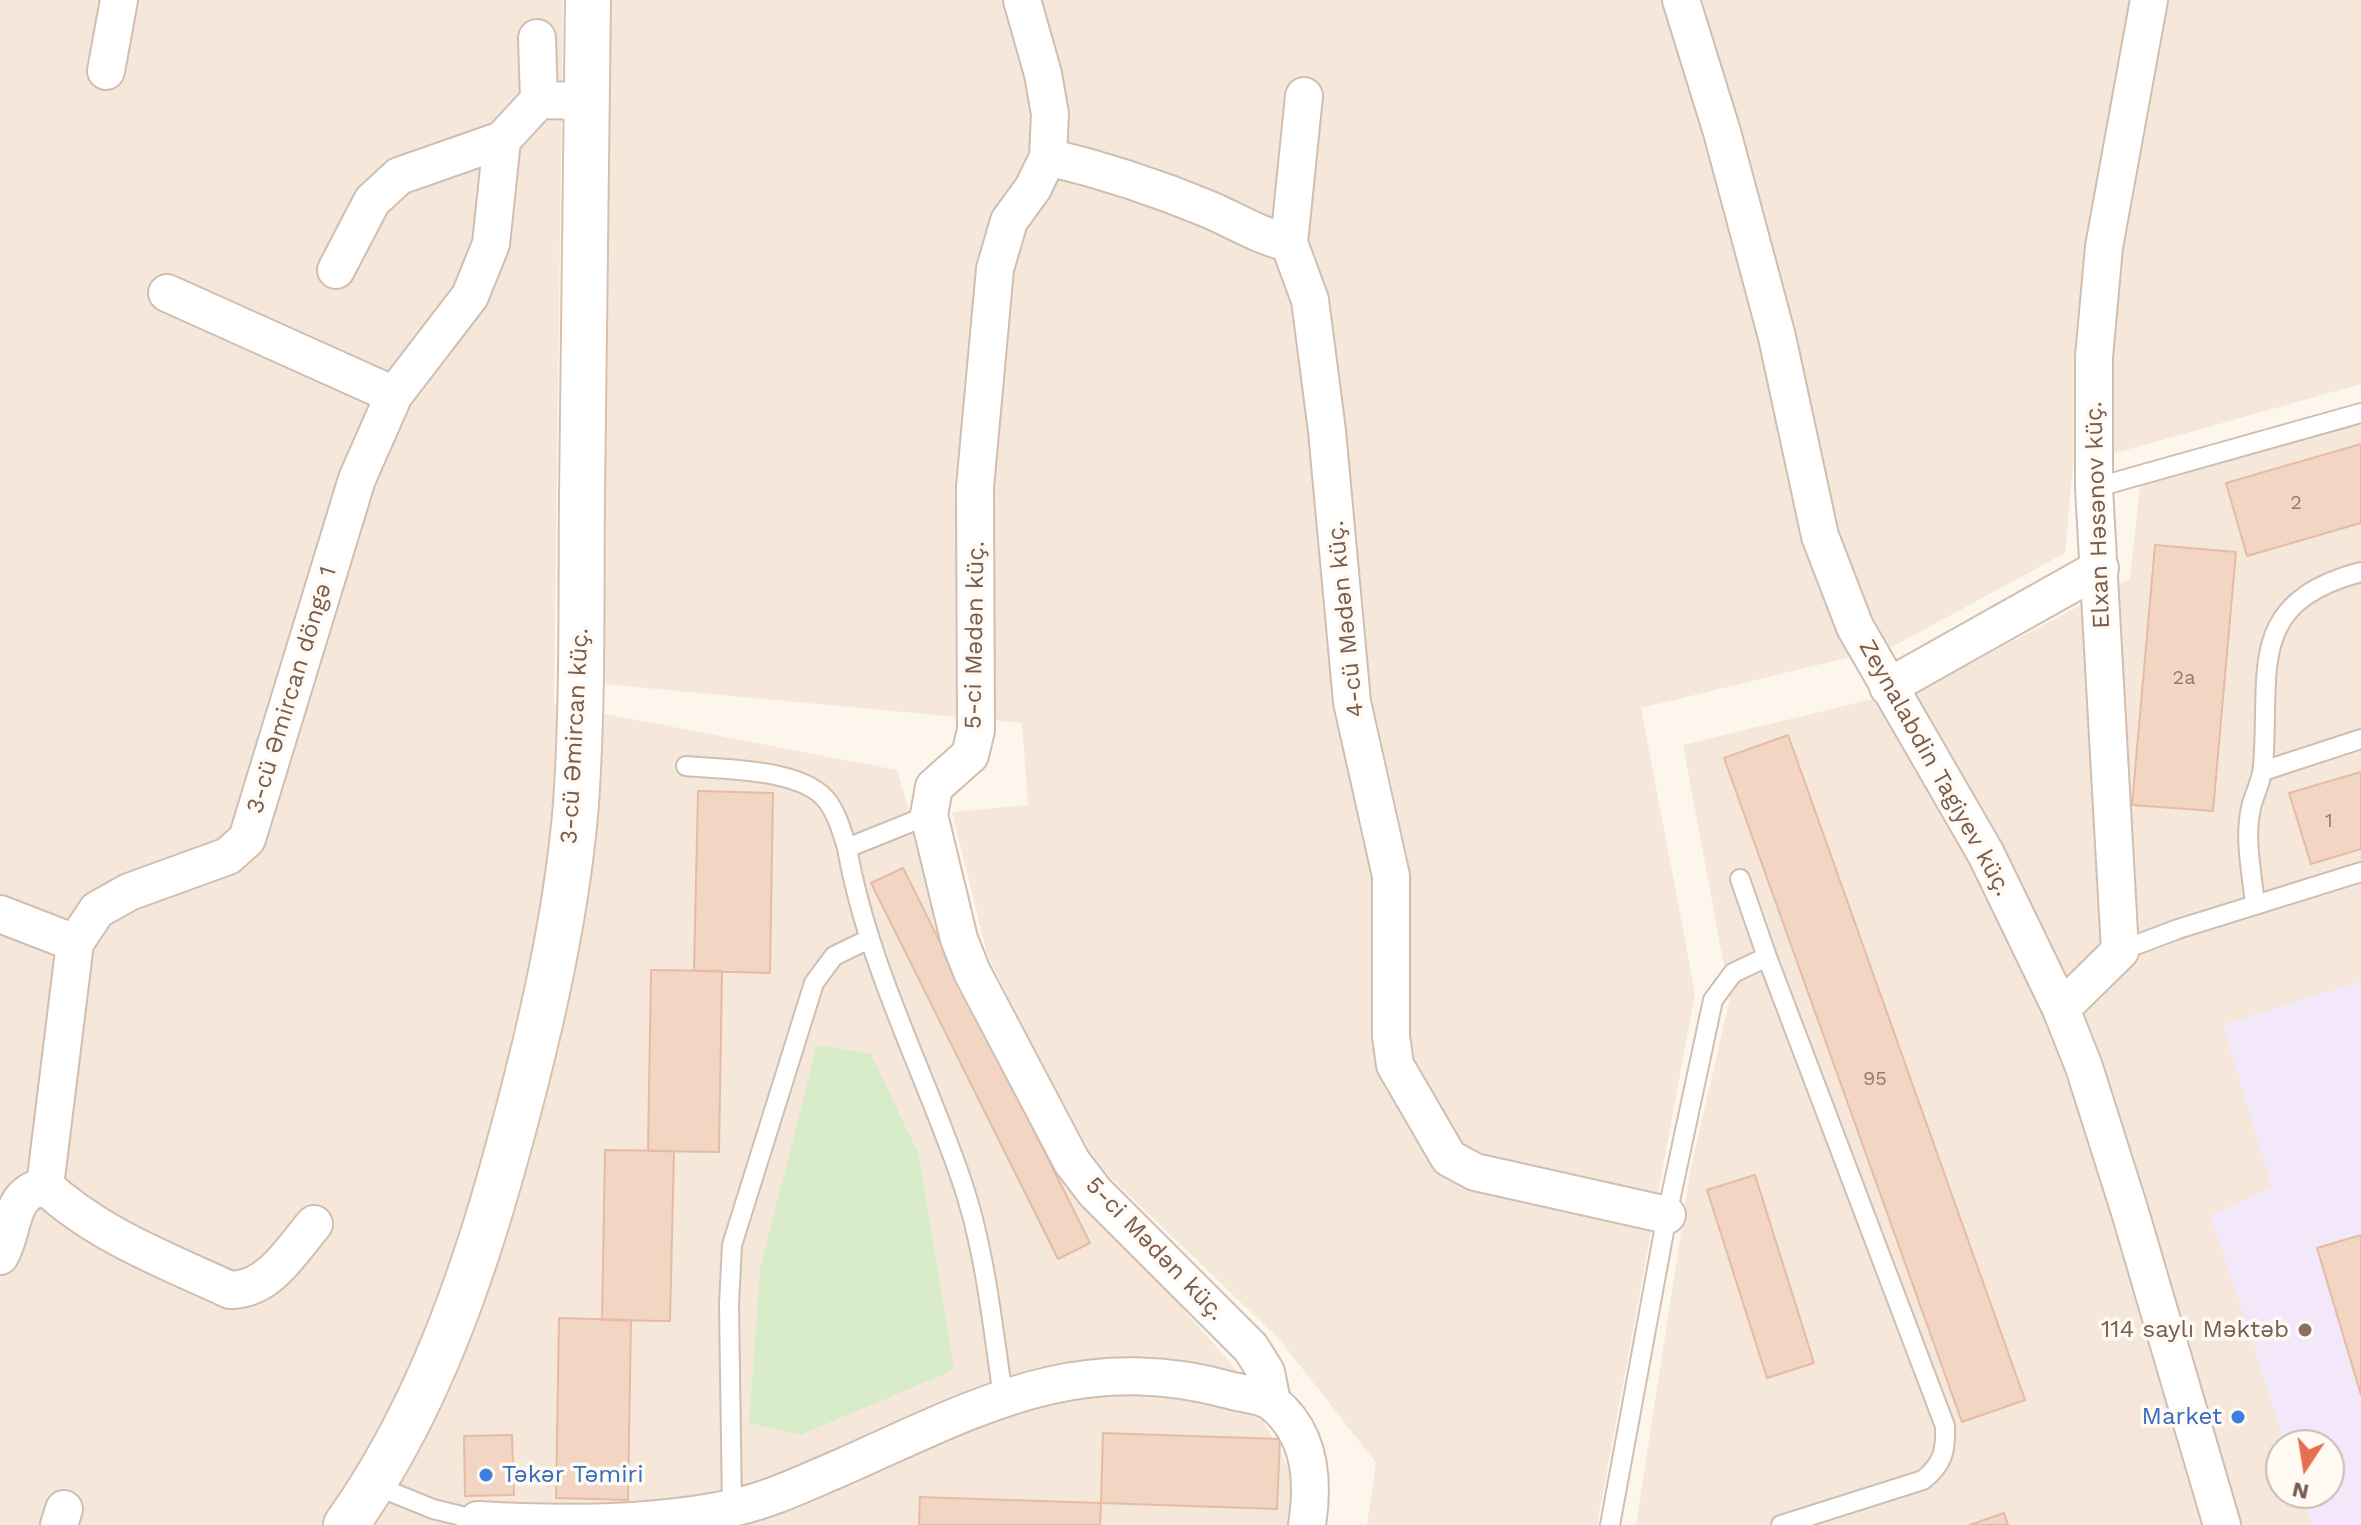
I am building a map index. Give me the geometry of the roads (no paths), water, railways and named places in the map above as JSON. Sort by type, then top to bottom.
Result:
[{"type":"main road","name":"3-cü Əmircan küç.","points":[[346,1525],[374,1485],[405,1431],[448,1334],[484,1236],[523,1099],[561,905],[575,806],[580,676],[588,0]]},
{"type":"street","points":[[106,71],[119,0]]},
{"type":"street","name":"5-ci Mədən küç.","points":[[1022,0],[1048,101],[1048,157],[1033,188],[1009,221],[995,269],[975,487],[976,730],[970,755],[934,787],[929,815],[959,939],[972,972],[1072,1162],[1095,1192],[1251,1348],[1266,1372],[1272,1402]]},
{"type":"street","name":"Zeynalabdin Tagiyev küç.","points":[[1681,0],[1722,132],[1777,337],[1820,536],[1855,627],[1986,854],[2061,1009],[2084,1067],[2130,1212],[2222,1525]]},
{"type":"street","name":"Elxan Həsənov küç.","points":[[2120,951],[2094,488],[2094,357],[2104,247],[2149,0]]},
{"type":"street","points":[[336,270],[372,201],[399,176],[502,140],[539,100],[537,38]]},
{"type":"street","points":[[1048,157],[1118,173],[1213,211],[1262,236],[1289,243],[1304,96]]},
{"type":"street","points":[[539,100],[586,101]]},
{"type":"street","name":"3-cü Əmircan döngə 1","points":[[45,1186],[75,943],[97,910],[129,892],[228,856],[247,839],[357,479],[394,395],[470,296],[491,244],[502,140]]},
{"type":"street","name":"4-cü Mədən küç.","points":[[1289,243],[1310,300],[1327,431],[1352,702],[1391,876],[1391,1036],[1395,1065],[1449,1158],[1475,1172],[1667,1215]]},
{"type":"street","points":[[167,293],[394,395]]},
{"type":"street","points":[[1888,687],[2100,568]]},
{"type":"street","points":[[0,914],[75,943]]},
{"type":"street","points":[[2061,1009],[2120,951]]},
{"type":"street","points":[[0,1256],[9,1241],[15,1205],[29,1189],[45,1186],[74,1213],[107,1233],[230,1290],[247,1290],[272,1274],[314,1224]]},
{"type":"street","points":[[477,1523],[667,1519],[732,1508],[776,1495],[1003,1396],[1060,1380],[1105,1375],[1201,1382],[1272,1402],[1301,1436],[1310,1465],[1311,1497],[1307,1525]]},
{"type":"lane","points":[[2094,488],[2361,413]]},
{"type":"lane","points":[[2255,905],[2248,832],[2263,771],[2268,646],[2290,608],[2324,582],[2361,572]]},
{"type":"lane","points":[[2263,771],[2361,739]]},
{"type":"lane","points":[[686,766],[763,773],[805,783],[827,799],[839,819],[854,889],[869,939],[974,1221],[1003,1396]]},
{"type":"lane","points":[[847,848],[929,815]]},
{"type":"lane","points":[[2120,951],[2361,872]]},
{"type":"lane","points":[[1740,879],[1945,1426],[1946,1449],[1938,1468],[1923,1480],[1781,1525]]},
{"type":"lane","points":[[732,1508],[729,1304],[732,1245],[814,983],[834,956],[869,939]]},
{"type":"lane","points":[[1610,1525],[1667,1215],[1713,1000],[1733,973],[1767,957]]},
{"type":"lane","points":[[374,1485],[477,1523]]},
{"type":"place","name":"114 saylı Məktəb","points":[[2305,1330]]},
{"type":"place","name":"Market","points":[[2238,1417]]},
{"type":"place","name":"Təkər Təmiri","points":[[486,1475]]}]
